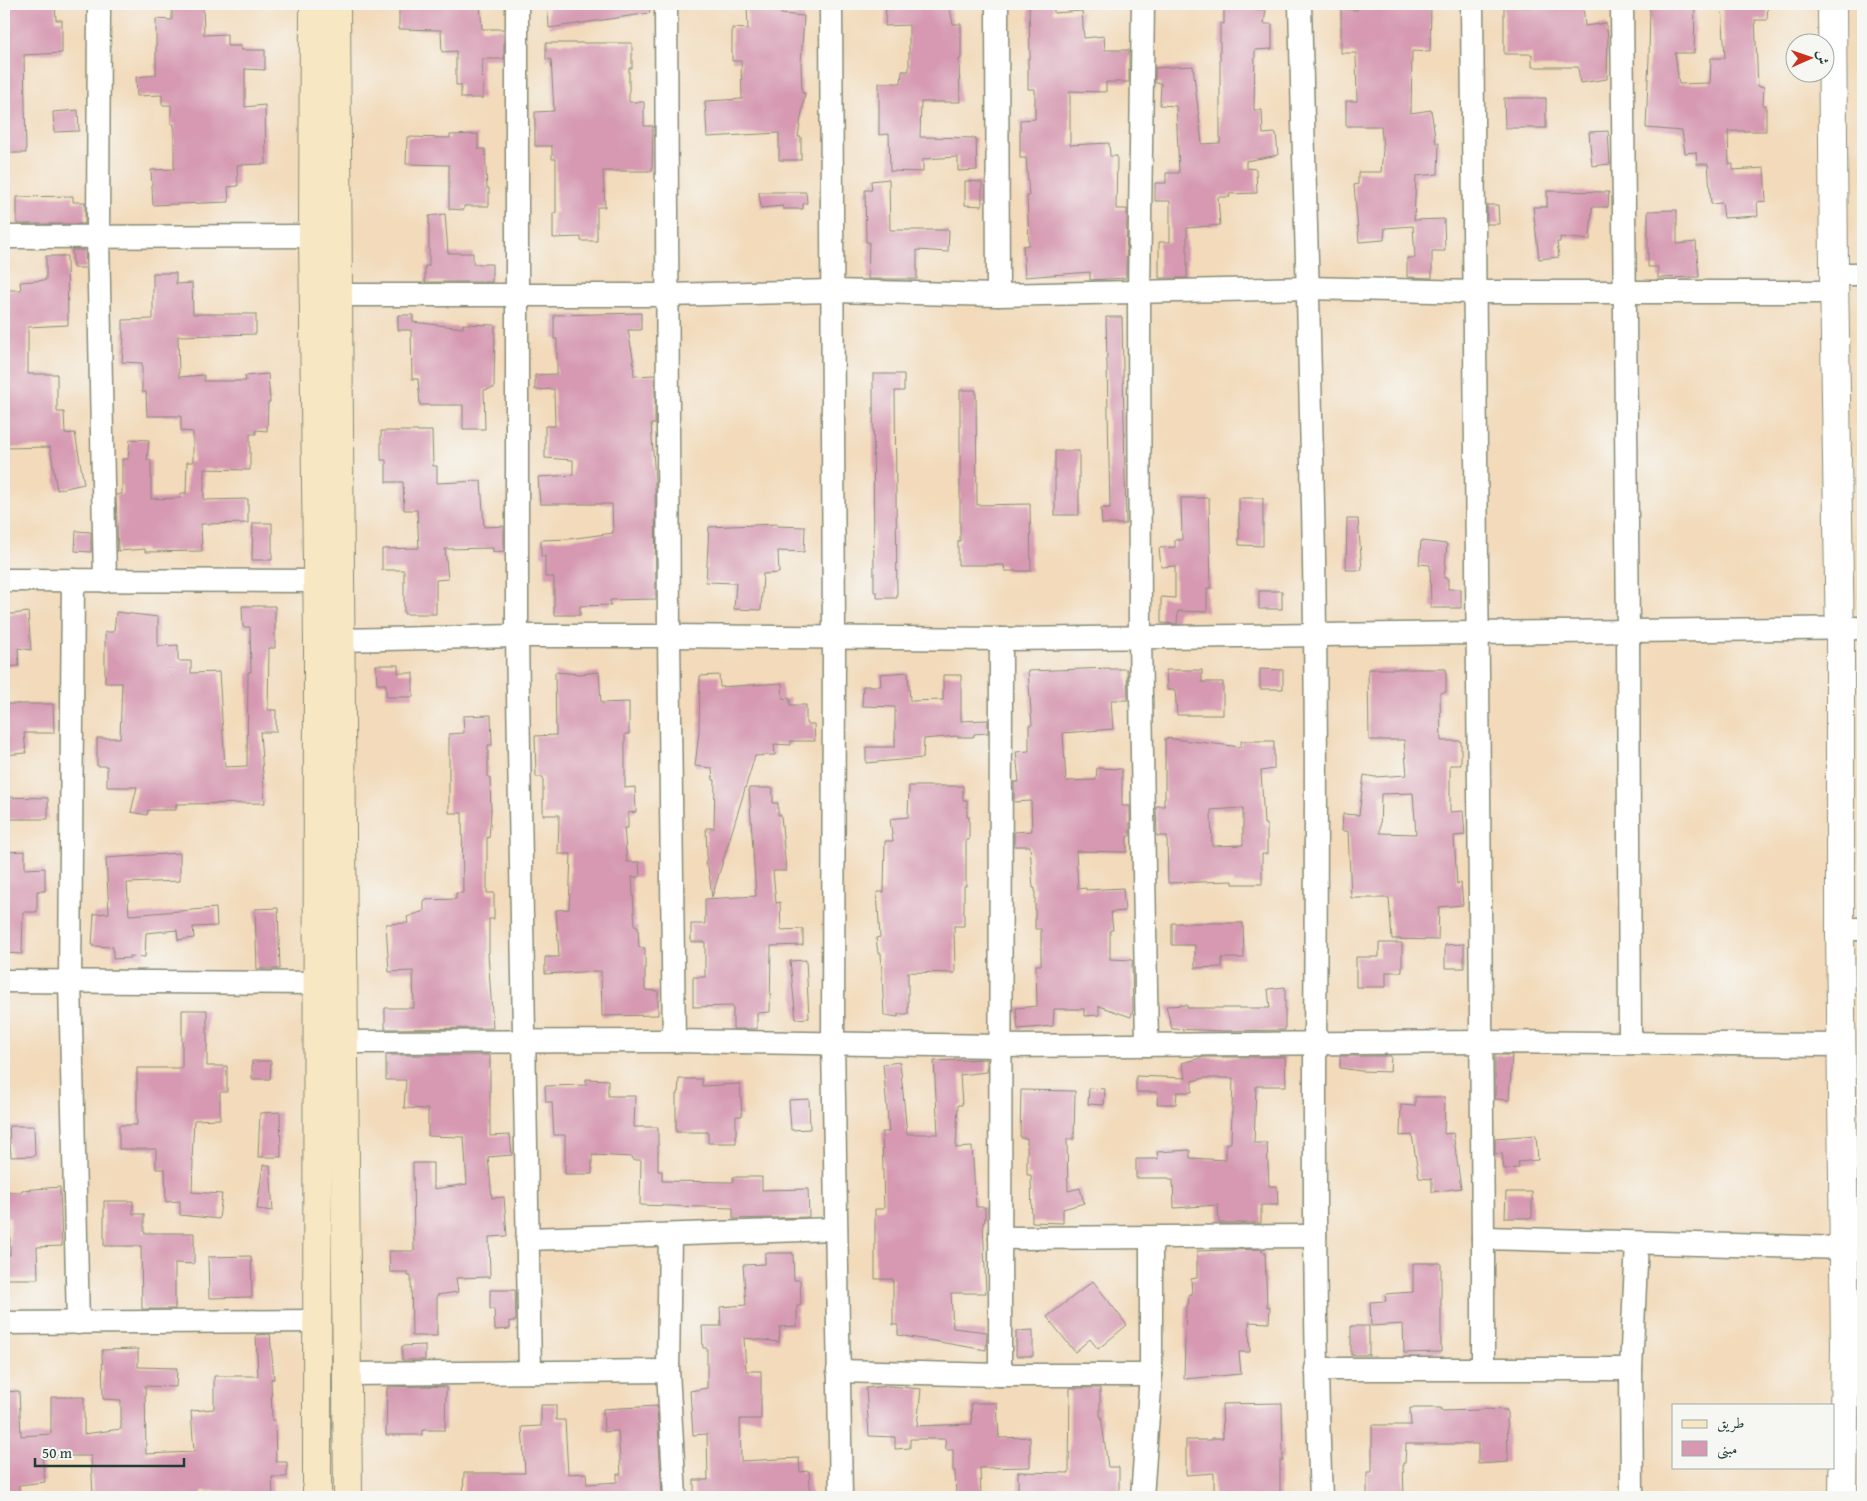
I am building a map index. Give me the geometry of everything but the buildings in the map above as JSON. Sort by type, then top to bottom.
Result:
[{"type":"main road","points":[[314,4],[313,236],[329,581],[341,640],[331,886],[318,983],[316,1061],[317,1497]]},
{"type":"main road","points":[[336,4],[336,295],[329,581],[331,886],[343,1042],[348,1497]]},
{"type":"street","points":[[99,4],[98,237],[106,581]]},
{"type":"street","points":[[517,4],[517,636],[530,1372]]},
{"type":"street","points":[[666,4],[669,636],[674,1042]]},
{"type":"street","points":[[831,4],[834,1043],[841,1497]]},
{"type":"street","points":[[997,4],[998,296]]},
{"type":"street","points":[[1143,4],[1140,293],[1140,637],[1146,1045]]},
{"type":"street","points":[[1300,4],[1316,635],[1315,1236],[1316,1369],[1321,1497]]},
{"type":"street","points":[[1472,4],[1483,1368]]},
{"type":"street","points":[[1622,4],[1630,1043]]},
{"type":"street","points":[[1832,4],[1834,283],[1852,628],[1852,929],[1841,1044],[1850,1232],[1845,1344],[1843,1497]]},
{"type":"street","points":[[4,237],[313,236]]},
{"type":"street","points":[[336,295],[667,294],[833,291],[998,296],[1307,288],[1624,293],[1834,283],[1863,274]]},
{"type":"street","points":[[4,580],[329,581]]},
{"type":"street","points":[[74,580],[70,981],[78,1323]]},
{"type":"street","points":[[341,640],[517,636],[1001,639],[1852,628]]},
{"type":"street","points":[[1000,1375],[1001,639]]},
{"type":"street","points":[[4,981],[318,983]]},
{"type":"street","points":[[343,1042],[674,1042],[999,1046],[1480,1042],[1841,1044]]},
{"type":"street","points":[[527,1239],[836,1229]]},
{"type":"street","points":[[1483,1238],[1637,1243],[1850,1232]]},
{"type":"street","points":[[670,1235],[668,1372],[675,1497]]},
{"type":"street","points":[[1000,1238],[1315,1236]]},
{"type":"street","points":[[1142,1497],[1151,1375],[1151,1238]]},
{"type":"street","points":[[1632,1497],[1631,1369],[1637,1243]]},
{"type":"street","points":[[4,1323],[316,1321]]},
{"type":"street","points":[[1316,1369],[1631,1369]]},
{"type":"street","points":[[838,1371],[1000,1375],[1151,1375]]},
{"type":"street","points":[[347,1374],[668,1372]]}]
